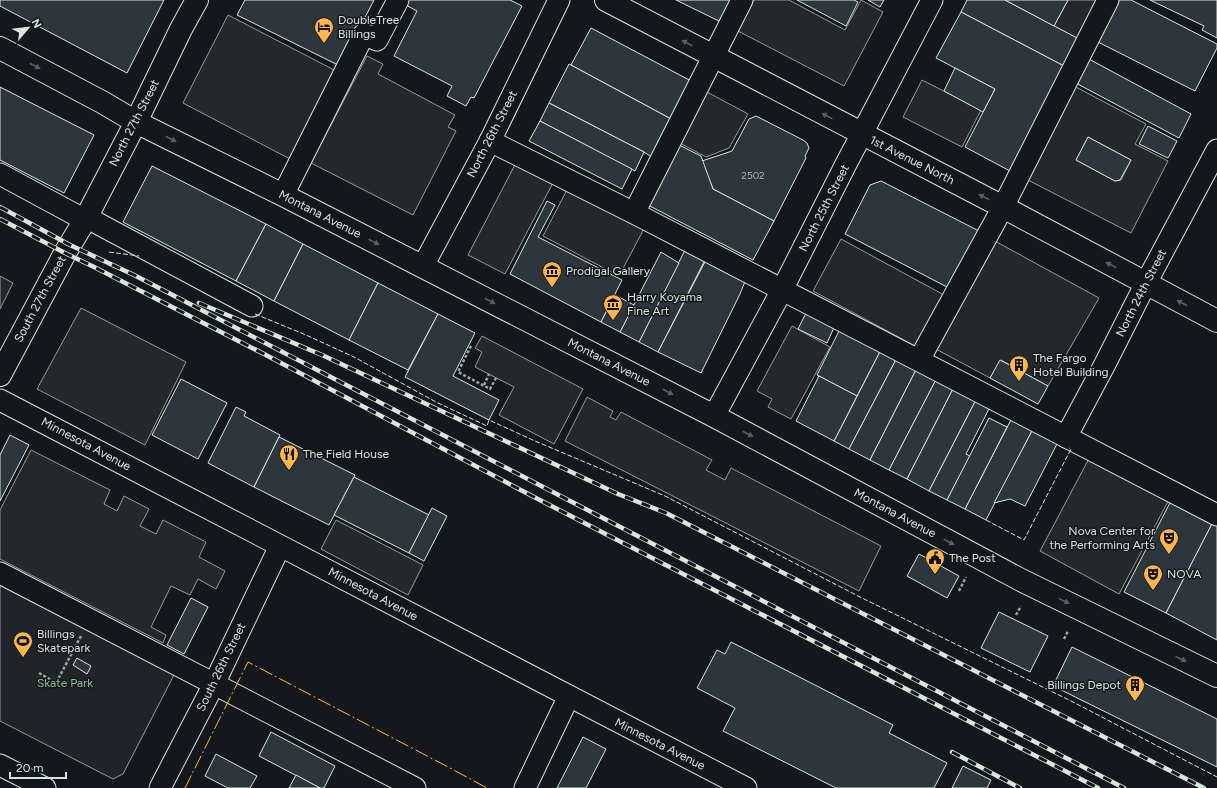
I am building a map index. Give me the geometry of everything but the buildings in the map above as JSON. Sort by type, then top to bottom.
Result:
[{"type":"main road","name":"North 27th Street","points":[[70,245],[86,218],[136,122],[181,29],[197,0]]},
{"type":"main road","name":"1st Avenue North","points":[[606,0],[1003,207],[1217,321]]},
{"type":"main road","name":"Montana Avenue","points":[[0,48],[102,102],[136,122],[423,266],[714,416],[1015,577],[1217,676]]},
{"type":"main road","name":"South 27th Street","points":[[0,375],[70,245]]},
{"type":"street","points":[[283,195],[364,34],[378,40],[398,0]]},
{"type":"street","name":"North 26th Street","points":[[423,266],[490,141],[559,0]]},
{"type":"street","points":[[634,213],[742,0]]},
{"type":"street","name":"North 25th Street","points":[[714,416],[782,290],[932,0]]},
{"type":"street","points":[[919,360],[1003,207],[1108,0]]},
{"type":"street","points":[[490,141],[634,213],[1217,515]]},
{"type":"street","name":"North 24th Street","points":[[1066,437],[1217,150]]},
{"type":"street","points":[[0,174],[102,226],[252,306]]},
{"type":"street","name":"Minnesota Avenue","points":[[0,400],[746,788]]},
{"type":"street","name":"South 26th Street","points":[[160,788],[214,684],[280,546]]},
{"type":"street","points":[[0,573],[415,788]]},
{"type":"street","points":[[525,788],[569,696]]},
{"type":"street","points":[[0,765],[45,788]]},
{"type":"path","points":[[471,346],[458,372],[490,389],[496,378]]},
{"type":"path","points":[[484,385],[489,374]]},
{"type":"path","points":[[959,591],[966,577]]},
{"type":"path","points":[[1016,615],[1021,606]]},
{"type":"path","points":[[39,674],[56,683],[89,619]]},
{"type":"path","points":[[1064,640],[1068,631]]},
{"type":"green space","name":"Skate Park","points":[[0,577],[177,669],[123,774],[113,779],[0,721]]},
{"type":"shaded area","points":[[754,0],[789,0],[845,30],[861,0],[883,12],[844,86],[738,31]]},
{"type":"shaded area","points":[[1068,0],[1100,0],[1079,39],[1054,26]]},
{"type":"shaded area","points":[[228,15],[338,72],[292,160],[183,103]]},
{"type":"shaded area","points":[[367,56],[383,64],[378,74],[455,115],[448,127],[456,131],[413,215],[311,163]]},
{"type":"shaded area","points":[[922,80],[981,110],[962,147],[903,117]]},
{"type":"shaded area","points":[[1074,86],[1146,124],[1135,144],[1168,161],[1131,233],[1026,179]],"holes":[[[1088,137],[1131,160],[1121,180],[1115,181],[1076,160]]]},
{"type":"shaded area","points":[[707,92],[748,114],[729,148],[706,157],[680,143]]},
{"type":"shaded area","points":[[518,159],[555,179],[505,274],[468,255]]},
{"type":"shaded area","points":[[570,184],[646,225],[619,276],[543,236]]},
{"type":"shaded area","points":[[841,239],[944,295],[917,347],[813,291]]},
{"type":"shaded area","points":[[993,240],[1099,298],[1048,386],[1001,360],[990,378],[934,348]]},
{"type":"shaded area","points":[[0,276],[13,283],[0,309]]},
{"type":"shaded area","points":[[81,308],[186,362],[145,445],[37,389]]},
{"type":"shaded area","points":[[792,326],[830,347],[791,419],[768,407],[772,399],[757,391]]},
{"type":"shaded area","points":[[482,336],[583,389],[554,444],[499,415],[514,387],[475,367],[482,352],[475,348]]},
{"type":"shaded area","points":[[587,397],[613,411],[610,417],[616,420],[621,412],[712,460],[706,470],[725,480],[731,468],[881,546],[859,591],[565,441]]},
{"type":"shaded area","points":[[31,450],[110,490],[104,504],[117,511],[124,496],[149,509],[140,526],[156,534],[163,520],[206,542],[199,557],[225,571],[216,589],[198,579],[190,595],[171,586],[151,627],[166,635],[163,643],[0,559],[0,510]]},
{"type":"shaded area","points":[[1093,451],[1173,492],[1119,594],[1040,551]]},
{"type":"shaded area","points":[[336,520],[423,565],[408,595],[321,549]]},
{"type":"railway","points":[[0,207],[70,245],[134,275],[1124,788]]},
{"type":"railway","points":[[0,219],[264,354],[534,497],[1098,788]]},
{"type":"railway","points":[[199,303],[322,355],[618,494],[666,513],[1204,788]]},
{"type":"railway","points":[[952,752],[1020,788]]},
{"type":"fence","points":[[109,252],[139,256]]},
{"type":"fence","points":[[255,314],[354,357],[436,402],[487,426],[489,420],[665,496],[858,596],[1071,701],[1217,777]]},
{"type":"fence","points":[[986,520],[1024,540],[1071,449],[1069,448]]},
{"type":"power","points":[[185,788],[248,662],[487,788]]},
{"type":"place","name":"DoubleTree Billings","points":[[324,44]]},
{"type":"place","name":"Prodigal Gallery","points":[[552,288]]},
{"type":"place","name":"Harry Koyama Fine Art","points":[[613,321]]},
{"type":"place","name":"The Fargo Hotel Building","points":[[1019,382]]},
{"type":"place","name":"The Field House","points":[[289,471]]},
{"type":"place","name":"Nova Center for the Performing Arts","points":[[1169,555]]},
{"type":"place","name":"The Post","points":[[935,575]]},
{"type":"place","name":"NOVA","points":[[1153,591]]},
{"type":"place","name":"Billings Skatepark","points":[[23,658]]},
{"type":"place","name":"Billings Depot","points":[[1135,702]]}]
